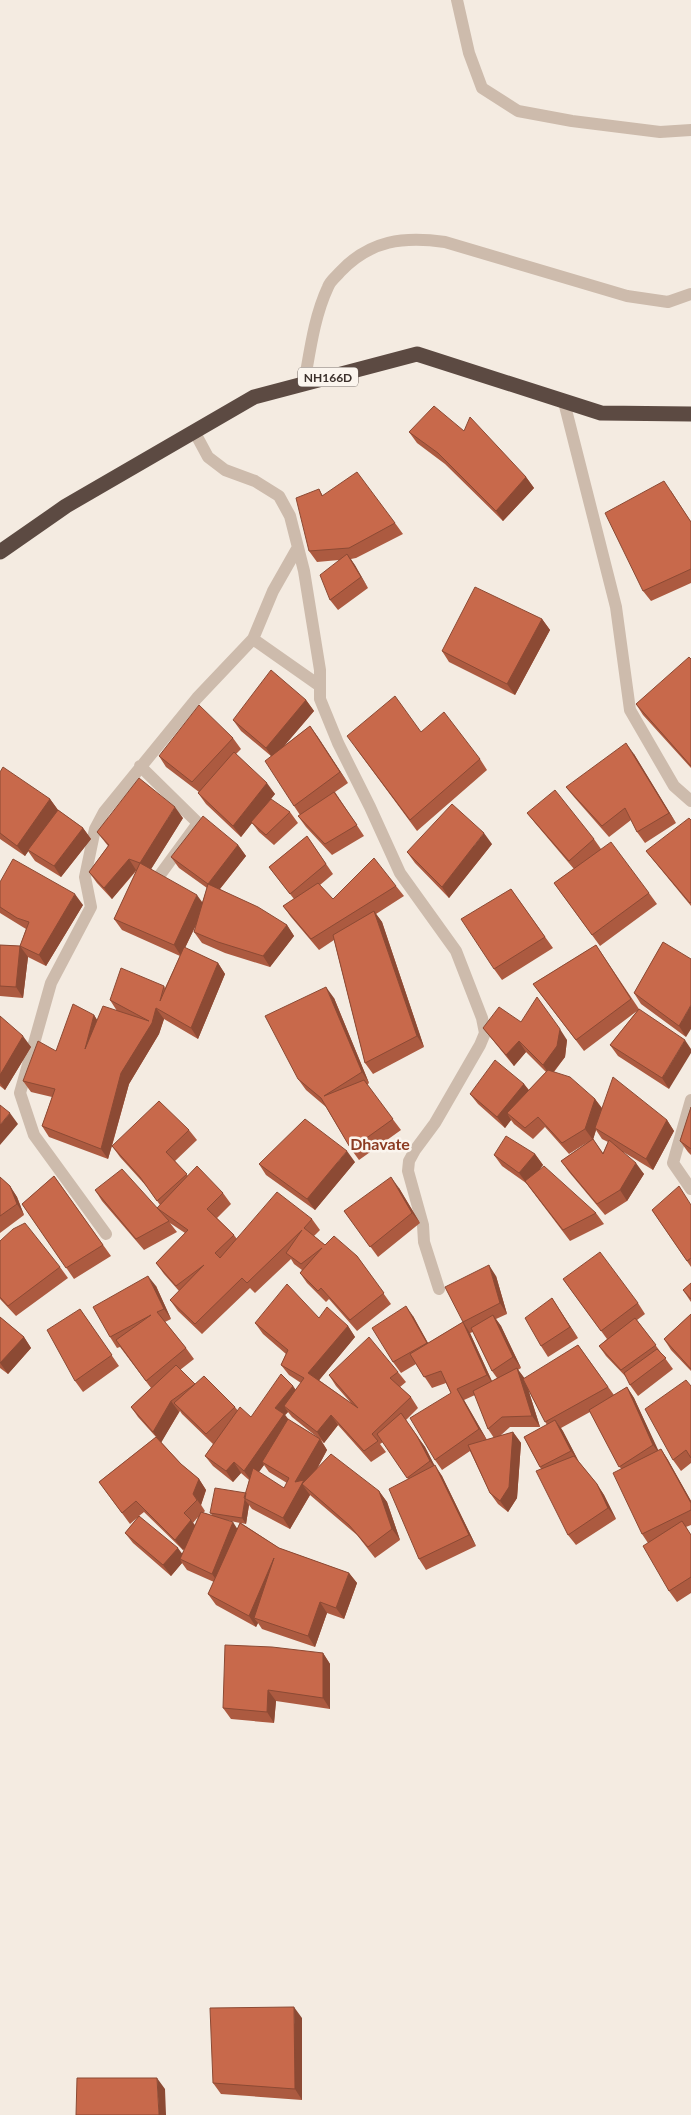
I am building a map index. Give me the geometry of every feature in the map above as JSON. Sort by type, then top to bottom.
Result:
[{"type":"highway","name":"NH166D","points":[[0,552],[66,506],[254,397],[417,354],[601,413],[691,414]]},
{"type":"street","points":[[458,0],[468,53],[482,88],[518,111],[572,121],[660,132],[691,130]]},
{"type":"street","points":[[304,384],[318,313],[329,285],[349,262],[374,247],[392,241],[418,238],[445,242],[627,296],[668,302],[691,294]]},
{"type":"street","points":[[564,402],[616,607],[630,710],[674,786],[691,801]]},
{"type":"street","points":[[194,431],[208,457],[225,470],[255,481],[279,496],[290,516],[304,571],[320,670],[320,699],[338,743],[370,806],[400,873],[456,951],[482,1018],[485,1033],[480,1045],[409,1162],[408,1172],[423,1225],[424,1242],[439,1288]]},
{"type":"street","points":[[106,1234],[34,1135],[20,1093],[51,983],[91,907],[85,878],[95,829],[104,812],[140,766],[197,698],[253,639],[273,591],[298,547]]},
{"type":"street","points":[[253,639],[320,686]]},
{"type":"street","points":[[140,766],[198,823],[157,879]]},
{"type":"street","points":[[691,1100],[673,1162],[691,1189]]},
{"type":"building","points":[[434,406],[464,431],[470,417],[526,477],[496,511],[438,453],[409,432]]},
{"type":"building","points":[[357,472],[395,523],[349,548],[309,551],[296,498],[319,489],[322,496]]},
{"type":"building","points":[[664,481],[691,522],[691,569],[643,591],[605,513]]},
{"type":"building","points":[[347,554],[361,577],[330,600],[320,575]]},
{"type":"building","points":[[475,587],[542,619],[507,684],[442,651]]},
{"type":"building","points":[[689,657],[691,659],[691,766],[636,704]]},
{"type":"building","points":[[271,670],[306,700],[266,748],[233,720]]},
{"type":"building","points":[[395,696],[421,732],[444,712],[480,759],[410,820],[347,736]]},
{"type":"building","points":[[199,705],[233,738],[192,782],[159,756]]},
{"type":"building","points":[[310,726],[340,772],[294,806],[265,761]]},
{"type":"building","points":[[626,743],[669,813],[637,832],[625,808],[602,826],[566,787]]},
{"type":"building","points":[[234,752],[267,783],[233,826],[198,793]]},
{"type":"building","points":[[3,767],[50,799],[17,846],[0,833],[0,772]]},
{"type":"building","points":[[139,778],[175,807],[140,863],[129,859],[104,888],[89,872],[109,845],[97,832]]},
{"type":"building","points":[[555,790],[594,839],[569,861],[527,813]]},
{"type":"building","points":[[334,792],[357,825],[325,844],[298,816]]},
{"type":"building","points":[[271,799],[290,812],[266,835],[251,822]]},
{"type":"building","points":[[452,804],[484,833],[442,887],[407,852]]},
{"type":"building","points":[[58,810],[83,828],[54,866],[28,850]]},
{"type":"building","points":[[203,816],[238,845],[208,884],[171,857]]},
{"type":"building","points":[[689,818],[691,820],[690,903],[646,851]]},
{"type":"building","points":[[307,836],[326,864],[290,894],[269,867]]},
{"type":"building","points":[[611,842],[649,893],[592,935],[554,883]]},
{"type":"building","points":[[374,858],[396,886],[311,939],[283,906],[318,883],[333,899]]},
{"type":"building","points":[[13,859],[75,894],[39,955],[20,946],[29,922],[17,918],[0,907],[0,882]]},
{"type":"building","points":[[140,863],[197,895],[174,945],[114,919]]},
{"type":"building","points":[[208,884],[258,907],[287,925],[263,956],[218,942],[194,932]]},
{"type":"building","points":[[511,889],[545,937],[494,969],[461,919]]},
{"type":"building","points":[[374,911],[417,1036],[365,1063],[333,935]]},
{"type":"building","points":[[663,942],[691,959],[691,1005],[679,1026],[634,993]]},
{"type":"building","points":[[0,945],[20,946],[16,987],[0,986]]},
{"type":"building","points":[[596,945],[631,999],[576,1040],[533,984]]},
{"type":"building","points":[[184,947],[218,963],[191,1028],[156,1008],[152,1023],[121,1073],[101,1149],[42,1126],[55,1089],[23,1081],[38,1041],[56,1051],[73,1004],[94,1015],[85,1049],[103,1006],[149,1021],[110,1000],[121,968],[164,986],[160,1001]]},
{"type":"building","points":[[326,987],[362,1072],[324,1096],[364,1080],[393,1119],[351,1149],[321,1098],[298,1079],[265,1016]]},
{"type":"building","points":[[537,997],[560,1029],[557,1046],[543,1065],[519,1041],[506,1055],[483,1028],[499,1007],[521,1022]]},
{"type":"building","points":[[639,1009],[685,1040],[662,1078],[610,1045]]},
{"type":"building","points":[[0,1016],[23,1036],[0,1075]]},
{"type":"building","points":[[495,1060],[524,1084],[497,1117],[470,1094]]},
{"type":"building","points":[[548,1070],[570,1077],[595,1099],[585,1129],[562,1143],[538,1117],[525,1128],[507,1113]]},
{"type":"building","points":[[613,1077],[667,1120],[646,1159],[595,1128]]},
{"type":"building","points":[[159,1101],[189,1130],[166,1152],[187,1174],[157,1201],[140,1177],[112,1146]]},
{"type":"building","points":[[0,1105],[10,1113],[0,1125]]},
{"type":"building","points":[[691,1107],[691,1149],[680,1141]]},
{"type":"building","points":[[305,1119],[347,1151],[307,1199],[259,1164]]},
{"type":"building","points":[[506,1136],[535,1154],[519,1173],[494,1155]]},
{"type":"building","points":[[593,1139],[603,1154],[609,1140],[636,1163],[620,1190],[597,1204],[561,1161]]},
{"type":"building","points":[[197,1166],[223,1193],[207,1209],[234,1235],[215,1253],[220,1258],[277,1192],[312,1219],[304,1228],[325,1245],[334,1236],[357,1256],[384,1293],[350,1320],[321,1288],[318,1291],[300,1273],[322,1248],[301,1264],[286,1253],[302,1230],[247,1283],[242,1278],[195,1324],[170,1300],[204,1265],[176,1286],[156,1263],[188,1230],[157,1208]]},
{"type":"building","points":[[544,1166],[596,1213],[563,1230],[525,1181]]},
{"type":"building","points":[[122,1169],[169,1221],[136,1239],[95,1190]]},
{"type":"building","points":[[54,1176],[103,1245],[66,1268],[22,1204]]},
{"type":"building","points":[[0,1177],[10,1186],[17,1204],[0,1216]]},
{"type":"building","points":[[391,1177],[412,1213],[370,1247],[344,1211]]},
{"type":"building","points":[[679,1186],[691,1205],[691,1258],[687,1261],[652,1210]]},
{"type":"building","points":[[25,1223],[60,1267],[8,1306],[0,1297],[0,1241],[13,1229]]},
{"type":"building","points":[[600,1252],[638,1303],[601,1331],[563,1279]]},
{"type":"building","points":[[489,1265],[500,1303],[463,1322],[445,1287]]},
{"type":"building","points":[[148,1276],[164,1309],[157,1312],[186,1348],[146,1381],[116,1340],[151,1315],[110,1337],[93,1307]]},
{"type":"building","points":[[691,1283],[691,1299],[683,1290]]},
{"type":"building","points":[[287,1284],[319,1318],[327,1307],[348,1326],[308,1373],[358,1408],[329,1375],[369,1337],[398,1372],[390,1378],[411,1397],[372,1434],[378,1441],[364,1451],[331,1415],[317,1432],[284,1406],[304,1378],[281,1365],[288,1350],[255,1323]]},
{"type":"building","points":[[552,1298],[570,1327],[541,1346],[525,1318]]},
{"type":"building","points":[[406,1306],[427,1343],[393,1362],[372,1328]]},
{"type":"building","points":[[80,1309],[112,1355],[75,1381],[47,1330]]},
{"type":"building","points":[[691,1314],[691,1369],[664,1339]]},
{"type":"building","points":[[493,1315],[513,1357],[492,1371],[471,1328]]},
{"type":"building","points":[[0,1317],[24,1337],[0,1363]]},
{"type":"building","points":[[635,1318],[656,1345],[621,1370],[599,1346]]},
{"type":"building","points":[[463,1322],[487,1375],[457,1389],[479,1429],[435,1460],[410,1418],[451,1393],[441,1371],[424,1377],[410,1354]]},
{"type":"building","points":[[578,1345],[608,1387],[545,1422],[523,1379]]},
{"type":"building","points":[[657,1349],[666,1358],[630,1385],[624,1373]]},
{"type":"building","points":[[176,1365],[195,1384],[171,1401],[153,1432],[131,1407]]},
{"type":"building","points":[[517,1368],[532,1416],[502,1417],[488,1429],[473,1391]]},
{"type":"building","points":[[281,1374],[293,1386],[275,1408],[284,1414],[244,1471],[234,1462],[226,1471],[205,1456],[240,1407],[251,1417]]},
{"type":"building","points":[[204,1376],[235,1407],[206,1434],[174,1403]]},
{"type":"building","points":[[686,1380],[691,1386],[691,1458],[686,1450],[673,1460],[645,1409]]},
{"type":"building","points":[[627,1387],[653,1445],[619,1467],[589,1410]]},
{"type":"building","points":[[401,1413],[417,1436],[430,1461],[407,1478],[377,1434]]},
{"type":"building","points":[[288,1419],[320,1439],[295,1482],[304,1480],[283,1518],[244,1498],[253,1468],[284,1488],[289,1478],[262,1462]]},
{"type":"building","points":[[555,1420],[571,1451],[540,1467],[524,1437]]},
{"type":"building","points":[[513,1432],[509,1487],[500,1501],[490,1493],[468,1445]]},
{"type":"building","points":[[156,1437],[181,1464],[199,1479],[193,1494],[197,1500],[184,1513],[191,1520],[175,1540],[136,1501],[122,1513],[99,1482]]},
{"type":"building","points":[[661,1449],[691,1503],[691,1510],[642,1534],[613,1473]]},
{"type":"building","points":[[331,1454],[379,1491],[392,1529],[368,1547],[349,1525],[302,1484]]},
{"type":"building","points":[[574,1456],[597,1484],[608,1508],[568,1535],[536,1471]]},
{"type":"building","points":[[435,1465],[469,1535],[419,1559],[389,1489]]},
{"type":"building","points":[[215,1488],[246,1493],[242,1518],[210,1513]]},
{"type":"building","points":[[201,1512],[233,1522],[212,1574],[180,1559]]},
{"type":"building","points":[[139,1516],[178,1548],[163,1565],[125,1533]]},
{"type":"building","points":[[682,1521],[691,1535],[691,1577],[669,1591],[643,1546]]},
{"type":"building","points":[[240,1523],[279,1548],[349,1573],[336,1608],[320,1602],[308,1636],[254,1618],[274,1558],[249,1616],[208,1594]]},
{"type":"building","points":[[225,1645],[272,1647],[323,1653],[323,1698],[268,1690],[267,1712],[223,1708]]},
{"type":"building","points":[[294,2007],[295,2089],[213,2083],[210,2008]]},
{"type":"building","points":[[77,2078],[157,2078],[159,2115],[76,2115]]},
{"type":"district","name":"Dhavate","points":[[380,1143]]}]
